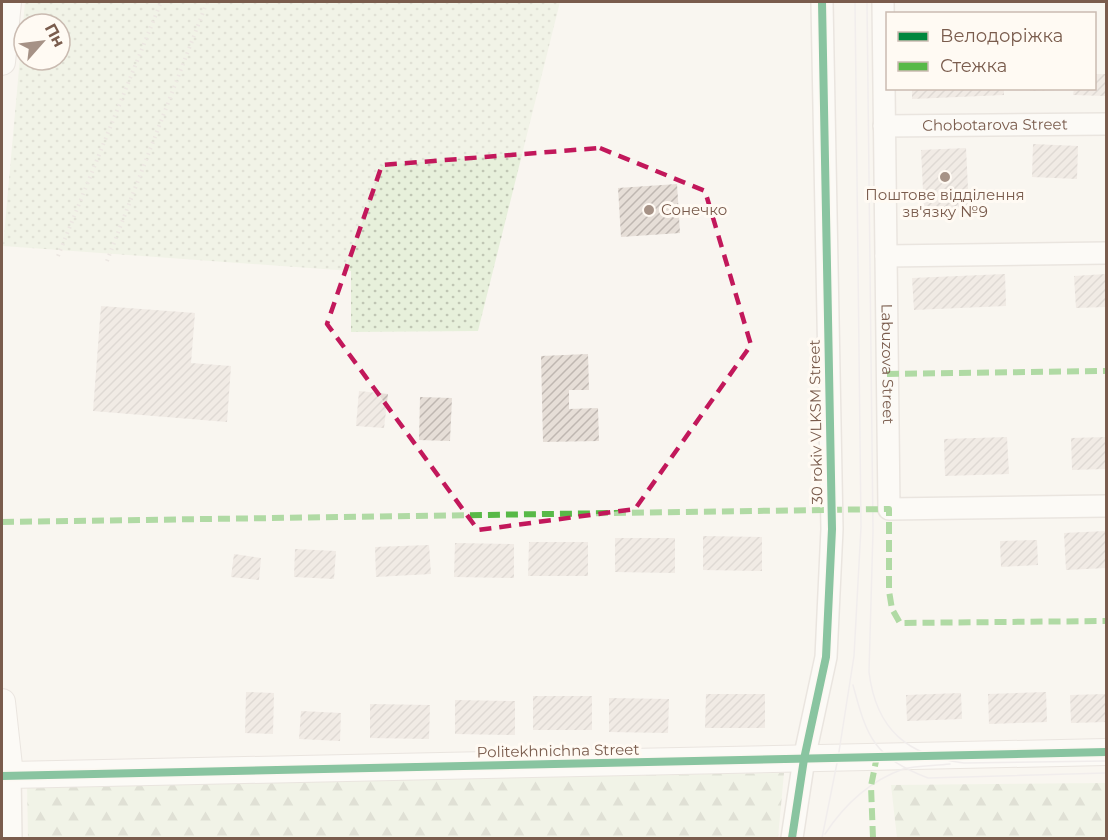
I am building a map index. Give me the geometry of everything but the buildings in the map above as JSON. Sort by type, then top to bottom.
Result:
[{"type":"street","points":[[2,63],[8,2]]},
{"type":"street","name":"30 rokiv VLKSM Street","points":[[792,838],[804,759],[826,657],[832,528],[822,2]]},
{"type":"street","name":"Labuzova Street","points":[[883,2],[889,509],[1107,506]]},
{"type":"street","name":"Chobotarova Street","points":[[884,126],[1107,124]]},
{"type":"street","points":[[886,256],[1107,253]]},
{"type":"street","points":[[2,702],[11,838]]},
{"type":"street","name":"Politekhnichna Street","points":[[6,776],[804,759],[927,754],[1107,752]]},
{"type":"path","points":[[58,256],[161,2]]},
{"type":"path","points":[[107,261],[207,2]]},
{"type":"highlighted area","points":[[600,148],[705,191],[751,345],[635,509],[478,530],[327,324],[382,165]]},
{"type":"green space","points":[[25,2],[560,2],[478,331],[351,332],[351,271],[3,246],[19,72],[72,72],[72,12],[24,12]]},
{"type":"green space","points":[[784,773],[778,838],[28,838],[27,784]]},
{"type":"green space","points":[[1106,783],[1106,838],[897,838],[891,785]]},
{"type":"tram line","points":[[822,838],[838,758],[854,656],[861,527],[855,2]]},
{"type":"tram line","points":[[867,2],[873,531],[869,672],[873,692],[879,710],[898,737],[927,754],[964,763],[1106,761]]},
{"type":"tram line","points":[[853,685],[863,719],[876,744],[895,762],[928,778],[1106,773]]},
{"type":"tram line","points":[[825,834],[849,804],[880,780],[903,769],[950,764]]},
{"type":"marked path","points":[[887,374],[1106,371]]},
{"type":"marked path","points":[[2,522],[889,509],[889,591],[892,609],[900,623],[1106,621]]},
{"type":"marked path","points":[[873,838],[871,786],[877,756]]},
{"type":"cycle path","points":[[792,838],[804,759],[826,657],[832,529],[822,2]]},
{"type":"cycle path","points":[[2,776],[1106,752]]},
{"type":"place","name":"Поштове відділення зв'язку №9","points":[[945,177]]},
{"type":"place","name":"Сонечко","points":[[649,210]]}]
